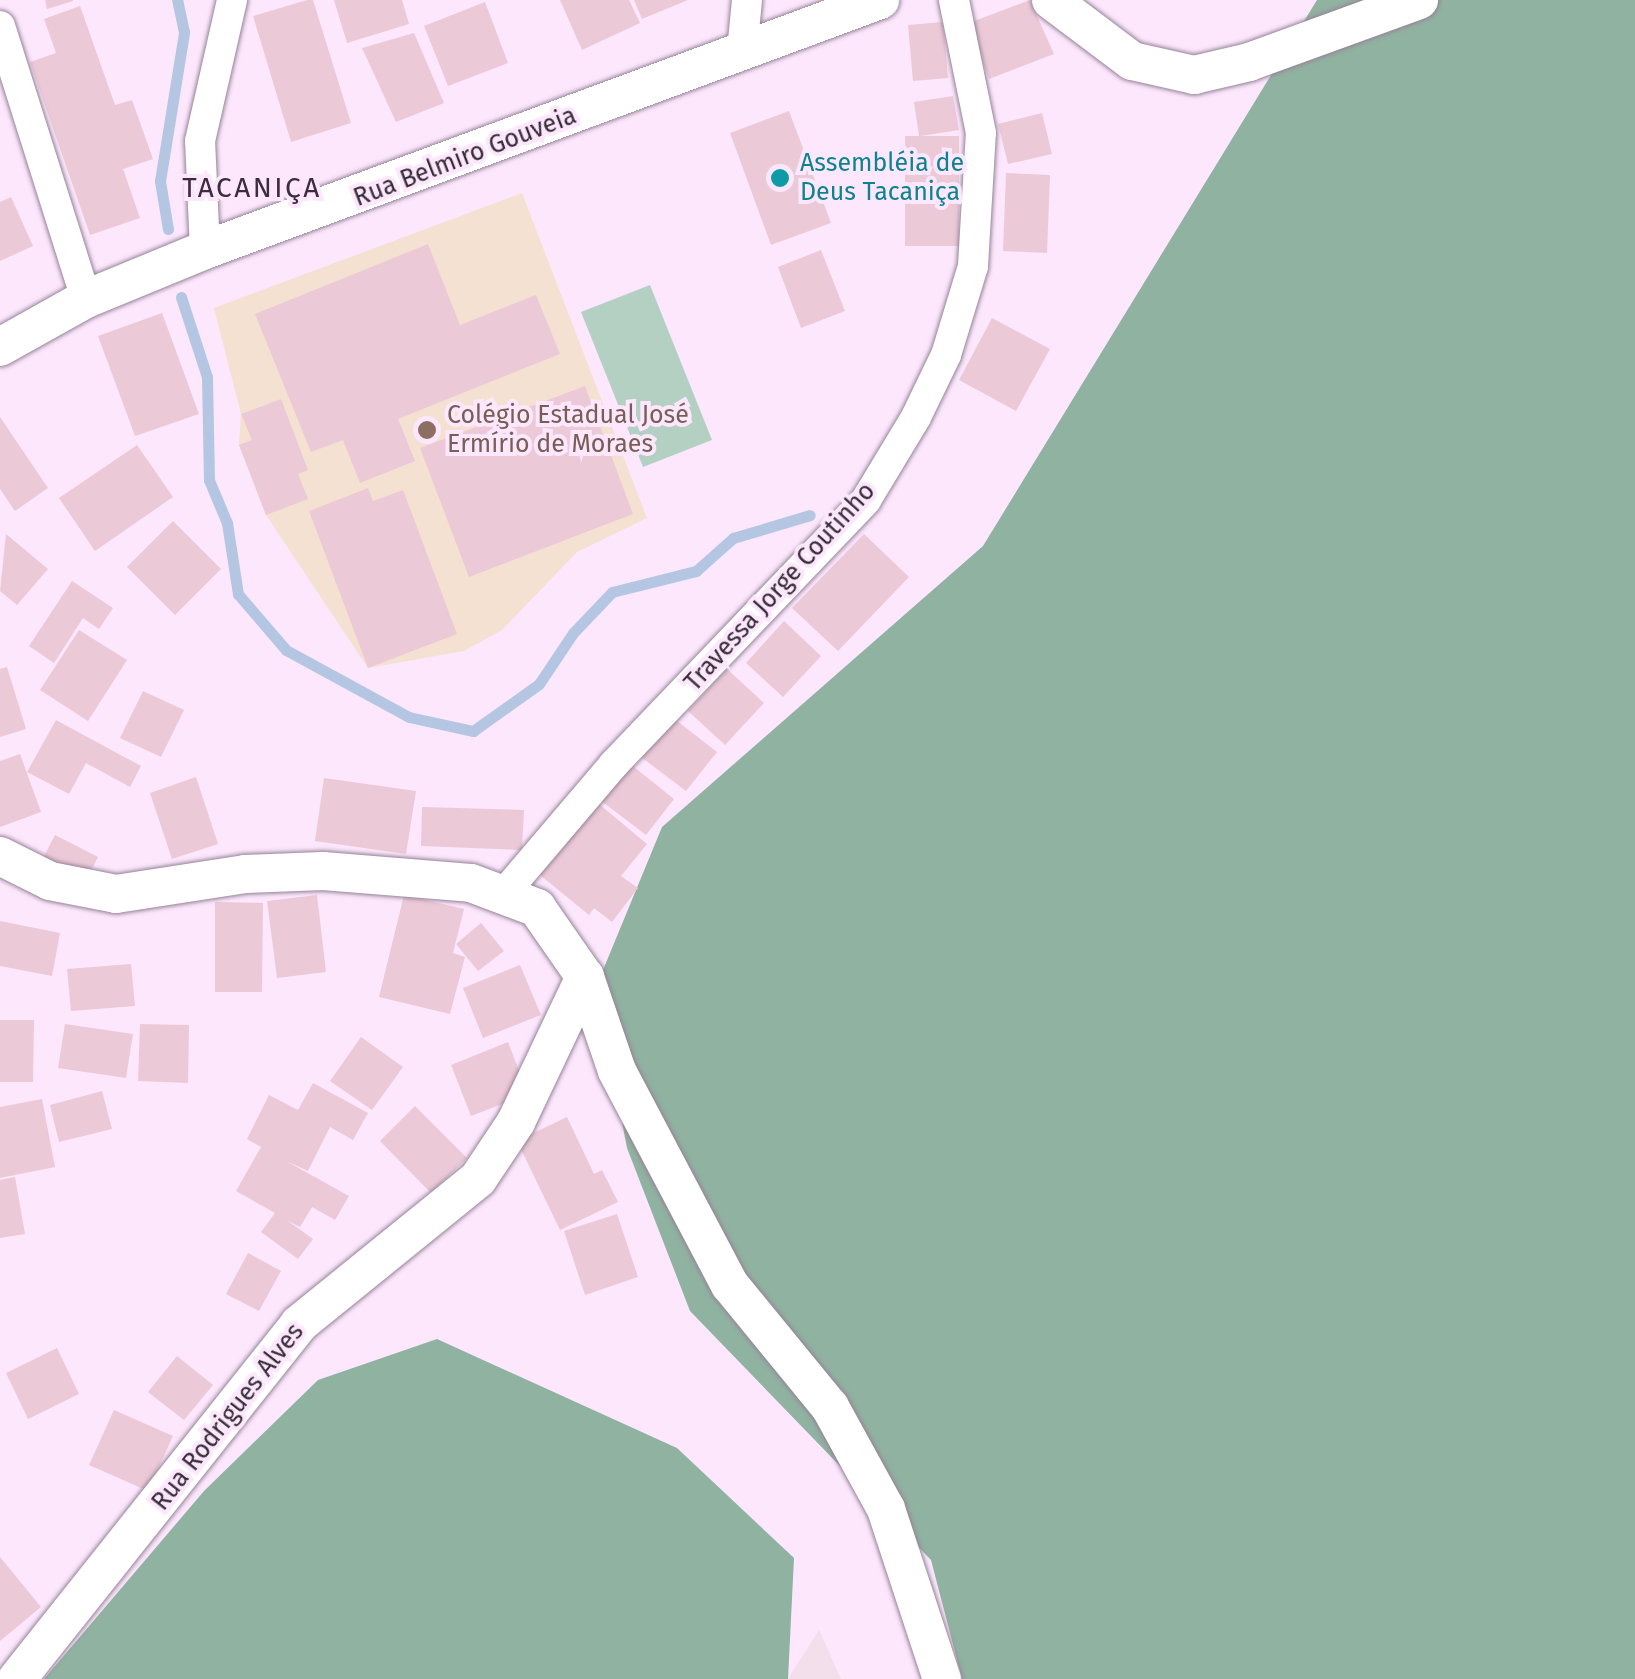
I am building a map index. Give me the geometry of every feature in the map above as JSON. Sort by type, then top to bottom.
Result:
[{"type":"street","points":[[205,250],[200,141],[232,0]]},
{"type":"street","points":[[742,51],[748,0]]},
{"type":"street","name":"Rua Belmiro Gouveia","points":[[0,347],[86,300],[205,250],[880,0]]},
{"type":"street","name":"Travessa Jorge Coutinho","points":[[506,891],[614,764],[866,500],[916,418],[946,354],[973,266],[981,133],[954,0]]},
{"type":"street","points":[[1050,0],[1132,61],[1194,74],[1249,62],[1419,0]]},
{"type":"street","points":[[0,26],[86,300]]},
{"type":"street","points":[[3,871],[116,894],[245,874],[323,871],[506,891],[537,908],[585,977],[617,1071],[730,1284],[830,1408],[886,1509],[942,1679]]},
{"type":"street","name":"Rua Rodrigues Alves","points":[[16,1679],[299,1324],[478,1179],[516,1122],[585,977]]},
{"type":"shaded area","name":"Colégio Estadual José Ermírio de Moraes","points":[[522,193],[647,518],[577,552],[502,630],[464,651],[368,668],[266,515],[239,445],[241,414],[214,308]]},
{"type":"shaded area","points":[[819,1630],[841,1679],[788,1679]]},
{"type":"green space","points":[[1317,0],[1635,0],[1635,1679],[962,1679],[931,1560],[690,1311],[627,1148],[596,987],[662,827],[983,546]]},
{"type":"green space","points":[[650,285],[712,440],[643,467],[581,312]]},
{"type":"green space","points":[[437,1339],[677,1448],[794,1558],[788,1679],[44,1679],[204,1491],[318,1380]]},
{"type":"building","points":[[45,0],[73,0],[73,1],[47,9]]},
{"type":"building","points":[[313,0],[351,123],[291,142],[253,16]]},
{"type":"building","points":[[334,0],[402,0],[409,24],[347,43]]},
{"type":"building","points":[[560,0],[629,0],[640,23],[582,50]]},
{"type":"building","points":[[634,0],[688,0],[642,19]]},
{"type":"building","points":[[1030,0],[1054,54],[989,79],[969,23]]},
{"type":"building","points":[[485,2],[508,63],[448,86],[424,26]]},
{"type":"building","points":[[80,6],[115,105],[132,100],[153,159],[123,169],[140,218],[90,235],[30,62],[56,53],[44,19]]},
{"type":"building","points":[[943,22],[948,78],[913,81],[908,25]]},
{"type":"building","points":[[414,33],[444,103],[396,122],[362,48]]},
{"type":"building","points":[[953,96],[959,130],[921,136],[959,136],[959,246],[905,246],[905,136],[919,136],[914,102]]},
{"type":"building","name":"Assembléia de Deus Tacaniça","points":[[789,111],[831,223],[771,245],[730,133]]},
{"type":"building","points":[[1042,113],[1052,154],[1008,164],[998,124]]},
{"type":"building","points":[[1006,173],[1050,175],[1047,253],[1003,251]]},
{"type":"building","points":[[11,197],[33,246],[0,261],[0,202]]},
{"type":"building","points":[[428,244],[460,325],[536,295],[560,354],[398,419],[415,461],[360,483],[343,440],[311,452],[255,314]]},
{"type":"building","points":[[821,250],[845,311],[801,328],[778,267]]},
{"type":"building","points":[[162,313],[199,414],[135,436],[98,336]]},
{"type":"building","points":[[992,318],[1050,349],[1016,411],[959,380]]},
{"type":"building","points":[[585,386],[633,514],[469,577],[420,448]]},
{"type":"building","points":[[281,399],[308,470],[298,474],[308,499],[266,515],[239,445],[252,440],[241,414]]},
{"type":"building","points":[[0,417],[48,488],[15,511],[0,489]]},
{"type":"building","points":[[137,445],[173,497],[95,551],[59,498]]},
{"type":"building","points":[[368,488],[373,501],[403,490],[457,634],[368,668],[309,511]]},
{"type":"building","points":[[173,521],[221,569],[175,615],[127,567]]},
{"type":"building","points":[[6,534],[48,569],[17,605],[0,591]]},
{"type":"building","points":[[864,534],[909,577],[838,651],[792,608]]},
{"type":"building","points":[[72,581],[113,608],[99,629],[83,618],[54,663],[29,646]]},
{"type":"building","points":[[784,621],[821,656],[783,697],[746,663]]},
{"type":"building","points":[[79,630],[127,660],[88,721],[40,690]]},
{"type":"building","points":[[7,667],[26,729],[0,737],[0,669]]},
{"type":"building","points":[[727,669],[764,703],[725,745],[688,711]]},
{"type":"building","points":[[143,691],[184,710],[161,757],[120,738]]},
{"type":"building","points":[[672,717],[717,752],[686,791],[641,757]]},
{"type":"building","points":[[56,720],[141,766],[130,787],[86,763],[69,794],[27,772]]},
{"type":"building","points":[[20,754],[41,812],[0,827],[0,761]]},
{"type":"building","points":[[629,763],[674,799],[646,835],[600,800]]},
{"type":"building","points":[[196,777],[218,844],[172,859],[150,793]]},
{"type":"building","points":[[324,778],[416,791],[406,854],[315,841]]},
{"type":"building","points":[[599,804],[647,844],[621,876],[638,888],[612,922],[594,908],[589,915],[540,875]]},
{"type":"building","points":[[422,807],[524,810],[522,850],[421,846]]},
{"type":"building","points":[[55,835],[98,857],[85,882],[42,860]]},
{"type":"building","points":[[317,895],[326,972],[277,978],[267,901]]},
{"type":"building","points":[[404,895],[464,909],[453,953],[465,957],[450,1014],[379,997]]},
{"type":"building","points":[[215,902],[263,903],[262,992],[215,992]]},
{"type":"building","points":[[0,921],[60,933],[52,976],[0,966]]},
{"type":"building","points":[[481,923],[504,951],[478,971],[456,944]]},
{"type":"building","points":[[131,964],[135,1006],[71,1011],[67,969]]},
{"type":"building","points":[[520,965],[541,1015],[483,1038],[463,988]]},
{"type":"building","points":[[0,1020],[34,1020],[33,1082],[0,1082]]},
{"type":"building","points":[[65,1024],[133,1034],[126,1078],[58,1068]]},
{"type":"building","points":[[140,1024],[189,1025],[188,1083],[138,1081]]},
{"type":"building","points":[[361,1037],[403,1067],[372,1110],[330,1081]]},
{"type":"building","points":[[508,1042],[528,1094],[471,1116],[451,1065]]},
{"type":"building","points":[[313,1083],[368,1113],[353,1140],[330,1127],[308,1171],[286,1161],[349,1196],[335,1220],[312,1207],[300,1227],[288,1221],[313,1239],[298,1259],[261,1232],[275,1213],[236,1191],[261,1147],[247,1139],[269,1095],[298,1110]]},
{"type":"building","points":[[102,1091],[112,1129],[59,1142],[50,1105]]},
{"type":"building","points":[[42,1099],[55,1167],[0,1178],[0,1107]]},
{"type":"building","points":[[415,1106],[467,1158],[431,1193],[380,1141]]},
{"type":"building","points":[[567,1117],[594,1174],[602,1170],[618,1202],[560,1230],[517,1141]]},
{"type":"building","points":[[15,1177],[25,1234],[0,1238],[0,1180]]},
{"type":"building","points":[[617,1214],[638,1277],[585,1295],[564,1231]]},
{"type":"building","points":[[248,1253],[281,1271],[259,1311],[226,1294]]},
{"type":"building","points":[[57,1348],[79,1394],[28,1419],[6,1373]]},
{"type":"building","points":[[177,1356],[213,1385],[184,1420],[148,1392]]},
{"type":"building","points":[[114,1410],[173,1436],[148,1491],[89,1465]]},
{"type":"building","points":[[0,1557],[41,1607],[0,1641]]},
{"type":"waterway","points":[[168,229],[160,181],[184,32],[177,0]]},
{"type":"waterway","points":[[181,297],[207,377],[209,480],[227,523],[238,594],[286,650],[409,717],[473,731],[539,684],[573,633],[612,592],[696,571],[733,538],[810,515]]},
{"type":"place","name":"Assembléia de Deus Tacaniça","points":[[780,178]]},
{"type":"place","name":"Colégio Estadual José Ermírio de Moraes","points":[[427,430]]},
{"type":"district","name":"TACANIÇA","points":[[252,188]]}]
